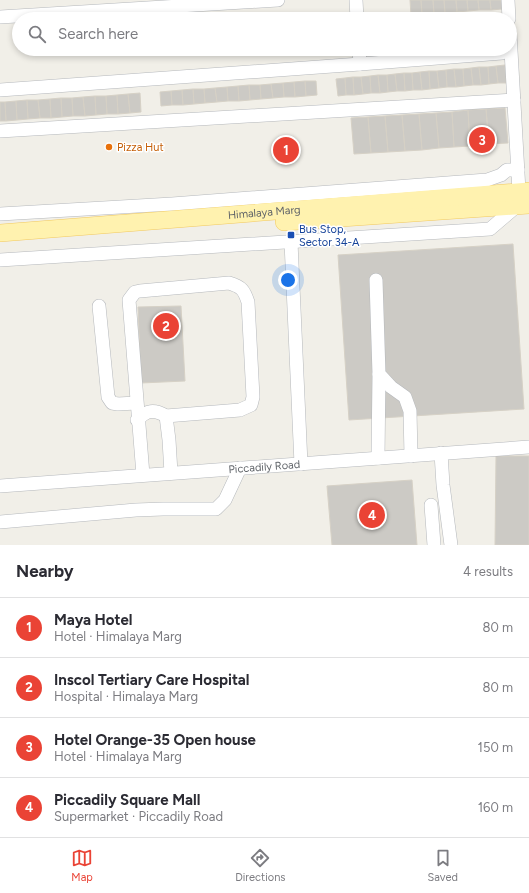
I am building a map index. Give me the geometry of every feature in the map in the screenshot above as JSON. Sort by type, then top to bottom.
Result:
[{"type":"main road","name":"Himalaya Marg","points":[[0,233],[524,198]]},
{"type":"main road","name":"Himalaya Marg","points":[[0,243],[524,198]]},
{"type":"street","points":[[82,12],[278,0]]},
{"type":"street","points":[[356,0],[357,12]]},
{"type":"street","points":[[508,0],[509,12]]},
{"type":"street","points":[[0,17],[12,16]]},
{"type":"street","points":[[359,56],[360,64]]},
{"type":"street","points":[[0,90],[463,56]]},
{"type":"street","points":[[0,260],[490,229],[524,198],[518,170],[511,56]]},
{"type":"street","points":[[0,132],[514,100]]},
{"type":"street","points":[[0,214],[172,204],[487,180],[501,175],[507,170],[518,170]]},
{"type":"street","points":[[291,242],[301,464]]},
{"type":"street","points":[[376,280],[380,374],[378,458]]},
{"type":"street","points":[[137,420],[144,412],[160,412],[166,416],[240,410],[251,405],[253,397],[248,302],[244,290],[238,285],[229,282],[140,291],[135,292],[129,300],[137,420],[142,475]]},
{"type":"street","points":[[99,306],[108,397],[112,403],[136,403]]},
{"type":"street","points":[[380,374],[405,398],[410,411],[411,456]]},
{"type":"street","points":[[166,416],[171,473]]},
{"type":"street","name":"Piccadily Road","points":[[0,486],[529,447]]},
{"type":"street","points":[[442,453],[443,485],[451,545]]},
{"type":"street","points":[[0,522],[163,509],[216,509],[225,500],[240,468]]},
{"type":"street","points":[[431,505],[434,545]]},
{"type":"building","points":[[410,0],[421,0],[422,12],[411,12]]},
{"type":"building","points":[[421,0],[433,0],[434,12],[422,12]]},
{"type":"building","points":[[433,0],[444,0],[445,12],[434,12]]},
{"type":"building","points":[[444,0],[456,0],[457,12],[445,12]]},
{"type":"building","points":[[456,0],[467,0],[468,11],[457,12]]},
{"type":"building","points":[[467,0],[478,0],[479,10],[468,11]]},
{"type":"building","points":[[478,0],[490,0],[491,10],[479,10]]},
{"type":"building","points":[[490,0],[501,0],[502,9],[491,10]]},
{"type":"building","points":[[505,65],[506,83],[498,83],[496,66]]},
{"type":"building","points":[[496,66],[498,83],[489,84],[488,67]]},
{"type":"building","points":[[479,67],[488,67],[489,84],[481,85]]},
{"type":"building","points":[[479,67],[481,85],[473,85],[471,68]]},
{"type":"building","points":[[471,68],[473,85],[464,86],[463,69]]},
{"type":"building","points":[[454,69],[456,87],[447,87],[446,70]]},
{"type":"building","points":[[454,69],[463,69],[464,86],[456,87]]},
{"type":"building","points":[[446,70],[447,87],[439,88],[437,71]]},
{"type":"building","points":[[429,71],[430,89],[422,90],[420,72]]},
{"type":"building","points":[[429,71],[437,71],[439,88],[430,89]]},
{"type":"building","points":[[420,72],[422,90],[413,90],[412,73]]},
{"type":"building","points":[[404,73],[405,91],[397,91],[395,74]]},
{"type":"building","points":[[404,73],[412,73],[413,90],[405,91]]},
{"type":"building","points":[[395,74],[397,91],[388,92],[387,75]]},
{"type":"building","points":[[378,75],[380,93],[371,93],[370,76]]},
{"type":"building","points":[[378,75],[387,75],[388,92],[380,93]]},
{"type":"building","points":[[370,76],[371,93],[363,94],[361,77]]},
{"type":"building","points":[[353,77],[354,95],[346,95],[345,78]]},
{"type":"building","points":[[353,77],[361,77],[363,94],[354,95]]},
{"type":"building","points":[[345,78],[346,95],[338,96],[336,79]]},
{"type":"building","points":[[305,81],[306,96],[295,97],[294,82]]},
{"type":"building","points":[[305,81],[316,81],[317,95],[306,96]]},
{"type":"building","points":[[294,82],[295,97],[284,97],[283,83]]},
{"type":"building","points":[[283,83],[284,97],[273,98],[271,84]]},
{"type":"building","points":[[271,84],[273,98],[261,99],[260,85]]},
{"type":"building","points":[[249,85],[260,85],[261,99],[250,100]]},
{"type":"building","points":[[249,85],[250,100],[239,101],[238,86]]},
{"type":"building","points":[[238,86],[239,101],[228,101],[227,87]]},
{"type":"building","points":[[227,87],[228,101],[217,102],[215,88]]},
{"type":"building","points":[[215,88],[217,102],[205,103],[204,89]]},
{"type":"building","points":[[193,89],[194,104],[183,105],[182,90]]},
{"type":"building","points":[[193,89],[204,89],[205,103],[194,104]]},
{"type":"building","points":[[182,90],[183,105],[172,105],[171,91]]},
{"type":"building","points":[[171,91],[172,105],[161,106],[160,92]]},
{"type":"building","points":[[140,93],[141,112],[130,113],[128,94]]},
{"type":"building","points":[[128,94],[130,113],[118,114],[117,95]]},
{"type":"building","points":[[117,95],[118,114],[107,114],[106,96]]},
{"type":"building","points":[[95,96],[96,115],[85,116],[83,97]]},
{"type":"building","points":[[95,96],[106,96],[107,114],[96,115]]},
{"type":"building","points":[[83,97],[85,116],[73,116],[72,98]]},
{"type":"building","points":[[61,98],[72,98],[73,116],[62,117]]},
{"type":"building","points":[[61,98],[62,117],[51,118],[50,99]]},
{"type":"building","points":[[50,99],[51,118],[40,118],[38,100]]},
{"type":"building","points":[[27,100],[28,119],[17,120],[16,101]]},
{"type":"building","points":[[27,100],[38,100],[40,118],[28,119]]},
{"type":"building","points":[[16,101],[17,120],[6,121],[5,102]]},
{"type":"building","points":[[0,102],[5,102],[6,121],[0,121]]},
{"type":"building","points":[[505,108],[508,143],[489,144],[486,109]]},
{"type":"building","points":[[486,109],[489,145],[470,146],[468,110]]},
{"type":"building","points":[[468,110],[470,146],[454,147],[452,112]]},
{"type":"building","points":[[452,112],[454,147],[439,148],[436,113]]},
{"type":"building","points":[[436,113],[439,148],[422,150],[419,114]]},
{"type":"building","points":[[419,114],[422,150],[405,151],[402,115]]},
{"type":"building","points":[[402,115],[405,151],[388,152],[385,116]]},
{"type":"building","points":[[385,116],[388,152],[371,153],[368,117]]},
{"type":"building","points":[[368,117],[371,153],[354,154],[351,118]]},
{"type":"building","points":[[513,244],[524,409],[349,420],[338,255]]},
{"type":"building","points":[[181,306],[185,381],[141,383],[138,307]]},
{"type":"building","points":[[496,456],[529,456],[529,545],[495,545]]},
{"type":"building","points":[[412,480],[417,545],[332,545],[327,486]]},
{"type":"place","name":"Hotel Orange-35 Open house","points":[[482,140]]},
{"type":"place","name":"Pizza Hut","points":[[109,147]]},
{"type":"place","name":"Maya Hotel","points":[[286,150]]},
{"type":"place","name":"Bus Stop, Sector 34-A","points":[[291,235]]},
{"type":"place","name":"Inscol Tertiary Care Hospital","points":[[166,326]]},
{"type":"place","name":"Piccadily Square Mall","points":[[372,515]]}]
